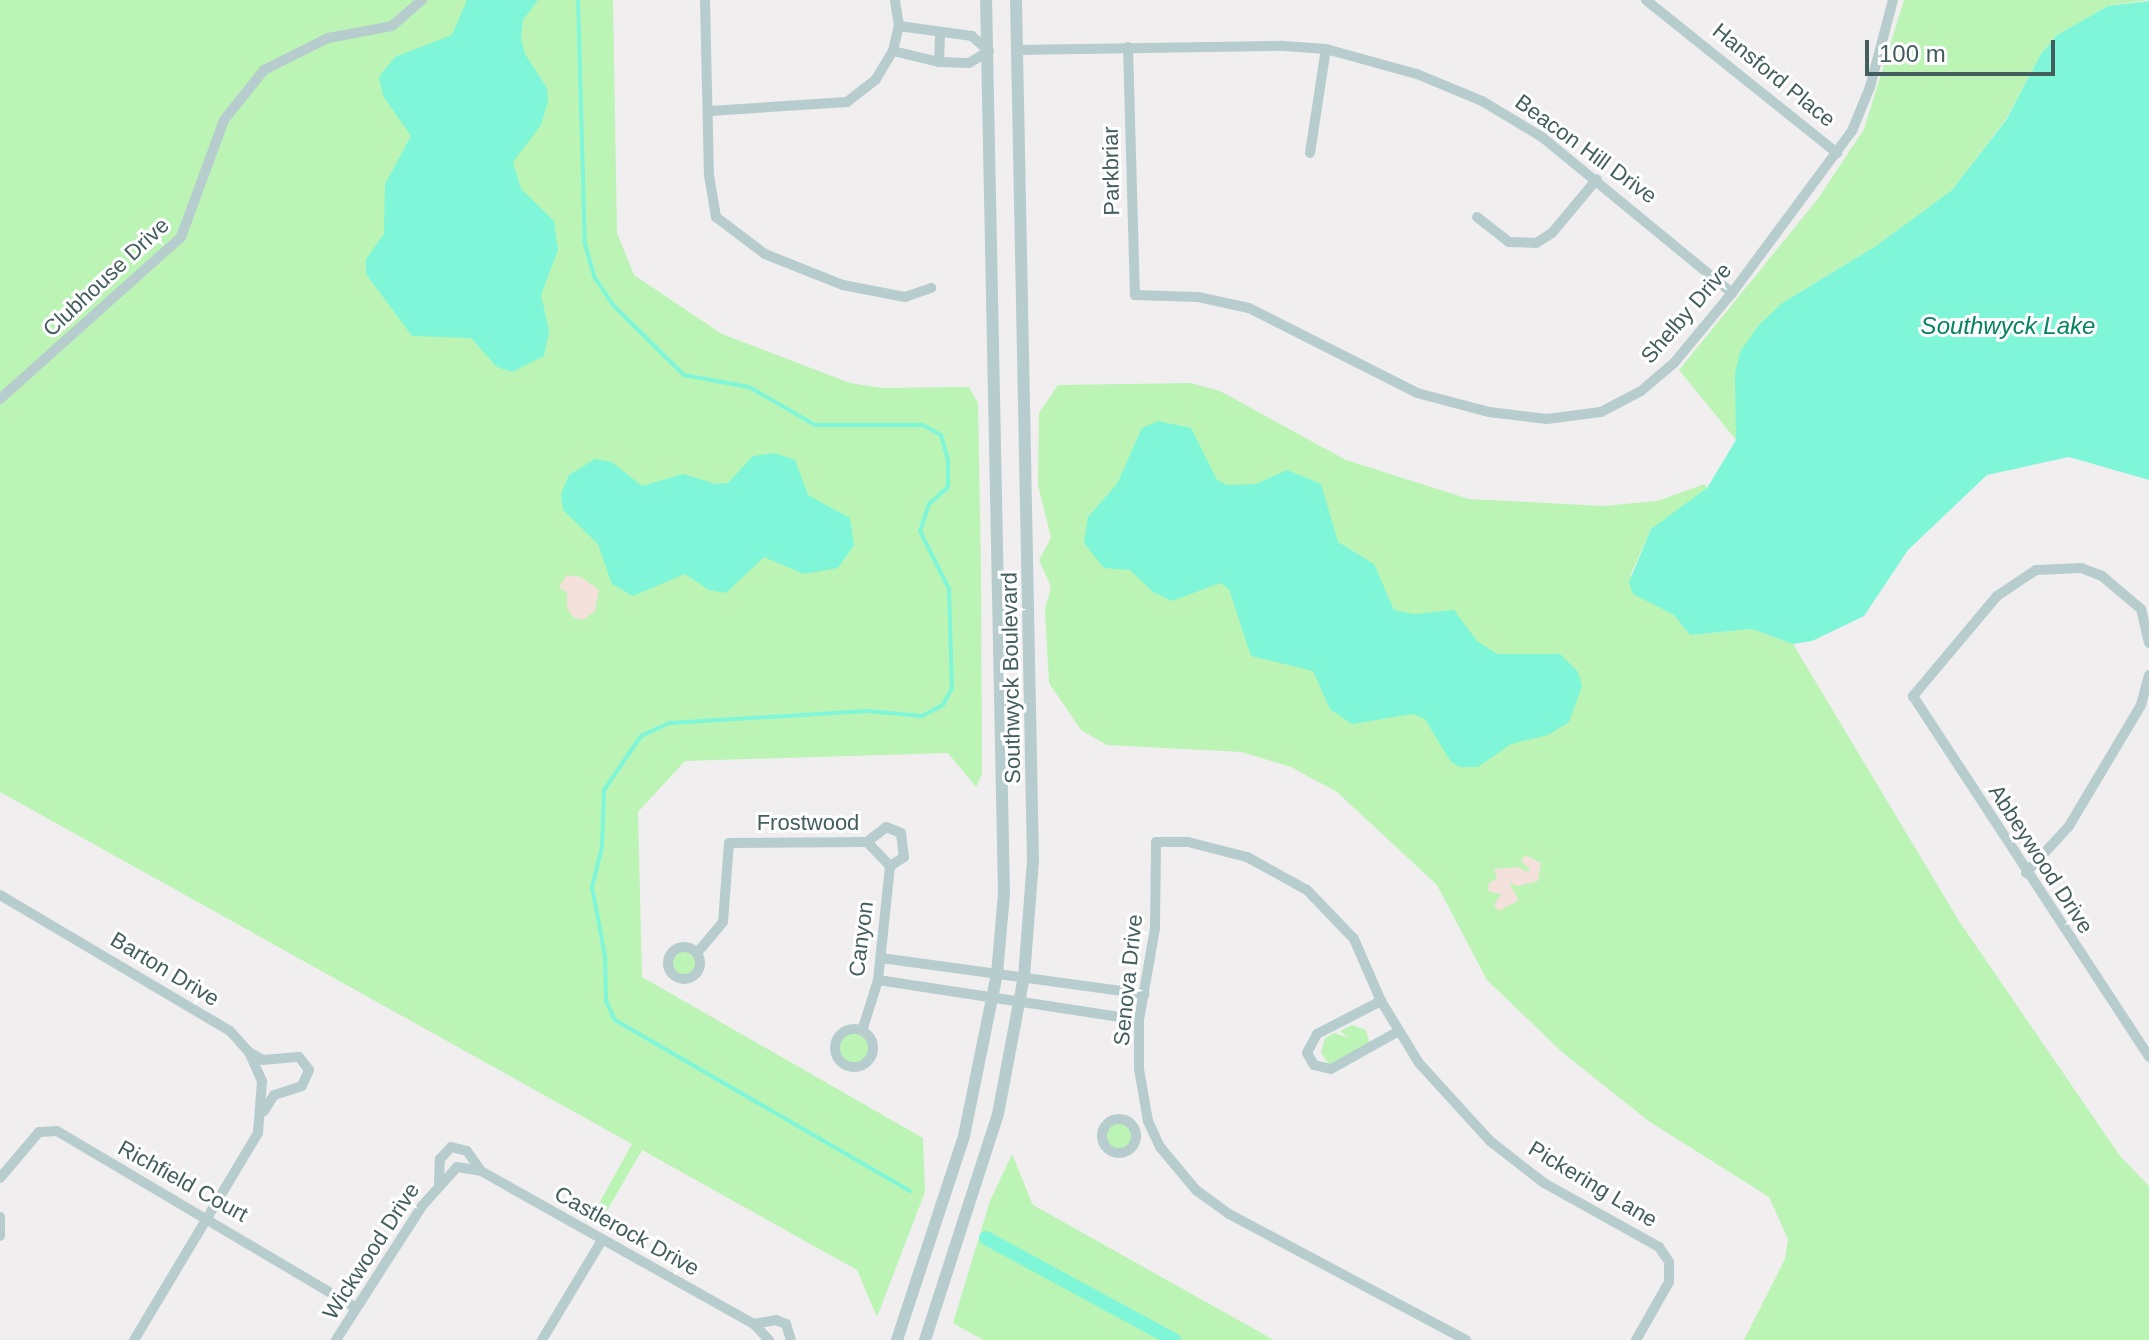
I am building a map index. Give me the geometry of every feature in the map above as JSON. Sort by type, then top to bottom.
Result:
[{"type":"street","name":"Clubhouse Drive","points":[[0,399],[181,237],[224,120],[264,70],[328,38],[392,26],[422,0]]},
{"type":"street","points":[[705,0],[710,111],[709,175],[716,217],[739,239],[803,272],[875,294],[905,297],[931,288]]},
{"type":"street","points":[[710,111],[847,102],[876,79],[893,51],[899,26],[895,0]]},
{"type":"street","name":"Southwyck Boulevard","points":[[897,1340],[964,1136],[997,974],[1006,798],[986,0]]},
{"type":"street","name":"Southwyck Boulevard","points":[[925,1340],[998,1114],[1024,977],[1034,814],[1016,0]]},
{"type":"street","name":"Hansford Place","points":[[1646,0],[1837,153]]},
{"type":"street","name":"Shelby Drive","points":[[1135,295],[1198,297],[1249,308],[1417,393],[1489,412],[1547,419],[1601,412],[1641,391],[1674,363],[1732,293],[1837,153],[1870,87],[1893,0]]},
{"type":"street","points":[[899,26],[972,36],[989,51]]},
{"type":"street","points":[[939,62],[940,32]]},
{"type":"street","name":"Beacon Hill Drive","points":[[1017,50],[1128,47],[1326,49],[1417,74],[1482,101],[1542,137],[1597,179],[1732,293]]},
{"type":"street","name":"Parkbriar","points":[[1128,47],[1135,295]]},
{"type":"street","points":[[1310,153],[1326,49]]},
{"type":"street","points":[[893,51],[939,62],[969,63],[989,51],[1017,50]]},
{"type":"street","points":[[1477,217],[1509,242],[1536,243],[1552,233],[1597,179]]},
{"type":"street","points":[[998,462],[1026,461]]},
{"type":"street","name":"Abbeywood Drive","points":[[2149,643],[2141,609],[2131,597],[2081,568],[2047,568],[2015,580],[1997,596],[1913,696],[2149,1057]]},
{"type":"street","points":[[2026,873],[2069,826],[2141,705],[2149,675]]},
{"type":"street","name":"Canyon","points":[[862,1031],[878,980],[890,866],[904,857],[901,833],[886,827],[867,842]]},
{"type":"street","name":"Frostwood","points":[[697,953],[723,922],[729,843],[867,842],[883,852],[890,866]]},
{"type":"street","name":"Senova Drive","points":[[1156,842],[1155,928],[1139,1020],[1139,1069],[1148,1121],[1176,1170],[1229,1214],[1466,1340]]},
{"type":"street","name":"Pickering Lane","points":[[1156,842],[1188,842],[1247,857],[1307,890],[1354,939],[1397,1032],[1433,1081],[1507,1156],[1544,1183],[1659,1247],[1669,1262],[1669,1282],[1636,1340]]},
{"type":"street","name":"Barton Drive","points":[[0,895],[222,1026],[249,1052],[262,1081],[263,1113]]},
{"type":"street","points":[[881,958],[1145,994]]},
{"type":"street","points":[[878,980],[1139,1020]]},
{"type":"street","points":[[1381,1001],[1317,1034],[1307,1053],[1314,1065],[1331,1069],[1397,1032]]},
{"type":"street","points":[[134,1340],[249,1152],[263,1113],[274,1095],[302,1086],[308,1066],[299,1057],[263,1060],[249,1052]]},
{"type":"street","points":[[1135,1129],[1148,1121]]},
{"type":"street","name":"Richfield Court","points":[[0,1178],[39,1132],[57,1131],[207,1217],[356,1308]]},
{"type":"street","name":"Castlerock Drive","points":[[451,1147],[467,1151],[481,1171]]},
{"type":"street","name":"Wickwood Drive","points":[[439,1183],[440,1159],[451,1147]]},
{"type":"street","name":"Castlerock Drive","points":[[457,1167],[481,1171],[754,1324],[769,1340]]},
{"type":"street","name":"Wickwood Drive","points":[[336,1340],[439,1183],[457,1167]]},
{"type":"street","points":[[0,1217],[0,1236]]},
{"type":"street","points":[[542,1340],[602,1240]]},
{"type":"street","name":"Castlerock Drive","points":[[754,1324],[776,1320],[790,1336]]},
{"type":"shaded area","points":[[0,0],[613,0],[617,233],[634,275],[722,334],[850,383],[882,388],[969,387],[978,403],[981,569],[982,774],[976,787],[948,753],[685,761],[638,812],[642,977],[923,1138],[925,1192],[877,1317],[857,1270],[642,1150],[601,1221],[592,1216],[632,1144],[0,792]]},
{"type":"shaded area","points":[[1904,0],[2149,0],[2108,6],[2057,35],[2041,54],[2006,119],[1952,190],[1876,246],[1782,303],[1740,352],[1736,440],[1679,370],[1817,200],[1864,129]]},
{"type":"shaded area","points":[[1191,383],[1220,391],[1346,460],[1469,499],[1603,506],[1657,501],[1705,484],[1707,488],[1696,498],[1651,529],[1631,574],[1633,593],[1674,615],[1690,635],[1753,629],[1793,644],[1959,921],[2120,1156],[2149,1186],[2149,1340],[1744,1340],[1785,1259],[1788,1239],[1769,1197],[1650,1122],[1563,1053],[1487,980],[1437,885],[1337,792],[1291,767],[1242,752],[1107,745],[1081,730],[1049,683],[1045,609],[1051,587],[1039,560],[1051,538],[1038,485],[1039,413],[1058,385]]},
{"type":"shaded area","points":[[684,951],[695,956],[700,967],[695,978],[684,983],[673,978],[668,967],[673,956]]},
{"type":"shaded area","points":[[1352,1025],[1366,1030],[1370,1045],[1330,1064],[1321,1052],[1325,1038],[1334,1033],[1349,1038],[1340,1031]]},
{"type":"shaded area","points":[[853,1033],[864,1038],[869,1049],[864,1060],[853,1065],[842,1060],[837,1049],[842,1038]]},
{"type":"shaded area","points":[[1119,1120],[1130,1125],[1135,1136],[1130,1147],[1119,1152],[1108,1147],[1103,1136],[1108,1125]]},
{"type":"shaded area","points":[[1012,1154],[1033,1205],[1274,1340],[983,1340],[953,1323],[990,1201]]},
{"type":"sand","points":[[567,575],[581,577],[599,590],[595,611],[583,620],[574,618],[567,608],[567,593],[559,587]]},
{"type":"sand","points":[[1525,855],[1541,863],[1538,881],[1518,886],[1509,883],[1519,900],[1499,911],[1494,905],[1501,894],[1488,891],[1489,883],[1497,879],[1494,869],[1519,867],[1527,872],[1530,869],[1521,861]]},
{"type":"water","points":[[467,0],[538,0],[523,20],[521,38],[525,54],[547,88],[548,101],[541,125],[513,162],[521,189],[554,221],[558,250],[541,295],[549,331],[544,356],[512,372],[497,367],[471,338],[412,336],[366,274],[366,259],[384,234],[385,184],[411,136],[383,96],[379,77],[395,57],[452,35]]},
{"type":"water","name":"Southwyck Lake","points":[[2149,1],[2149,480],[2069,457],[1987,475],[1908,550],[1864,616],[1812,641],[1793,644],[1752,629],[1690,635],[1674,615],[1633,594],[1629,582],[1651,529],[1707,488],[1736,440],[1735,374],[1740,352],[1758,326],[1782,303],[1876,246],[1952,190],[2006,120],[2041,54],[2057,35],[2108,6]]},
{"type":"water","points":[[1158,421],[1191,428],[1217,480],[1227,485],[1256,484],[1287,470],[1321,484],[1338,542],[1374,564],[1394,610],[1414,614],[1454,610],[1477,641],[1497,654],[1560,654],[1578,672],[1582,686],[1569,722],[1548,735],[1511,744],[1478,767],[1460,767],[1451,762],[1425,719],[1413,714],[1352,724],[1330,709],[1313,671],[1251,656],[1229,589],[1220,583],[1172,601],[1153,592],[1130,570],[1104,568],[1084,543],[1088,517],[1117,484],[1142,428]]},
{"type":"water","points":[[774,453],[795,460],[808,495],[850,518],[854,545],[838,568],[804,574],[764,557],[726,593],[709,590],[685,574],[633,596],[612,584],[598,544],[563,510],[561,494],[569,475],[595,459],[612,462],[642,486],[683,474],[716,484],[728,483],[753,456]]},
{"type":"waterway","points":[[578,0],[585,244],[595,278],[613,305],[684,375],[749,387],[815,425],[923,425],[941,435],[948,460],[948,487],[929,504],[920,531],[949,589],[952,688],[943,705],[922,716],[867,711],[669,723],[641,736],[604,790],[602,847],[592,887],[605,956],[606,1001],[615,1020],[910,1191]]},
{"type":"waterway","points":[[986,1238],[1174,1340]]}]
